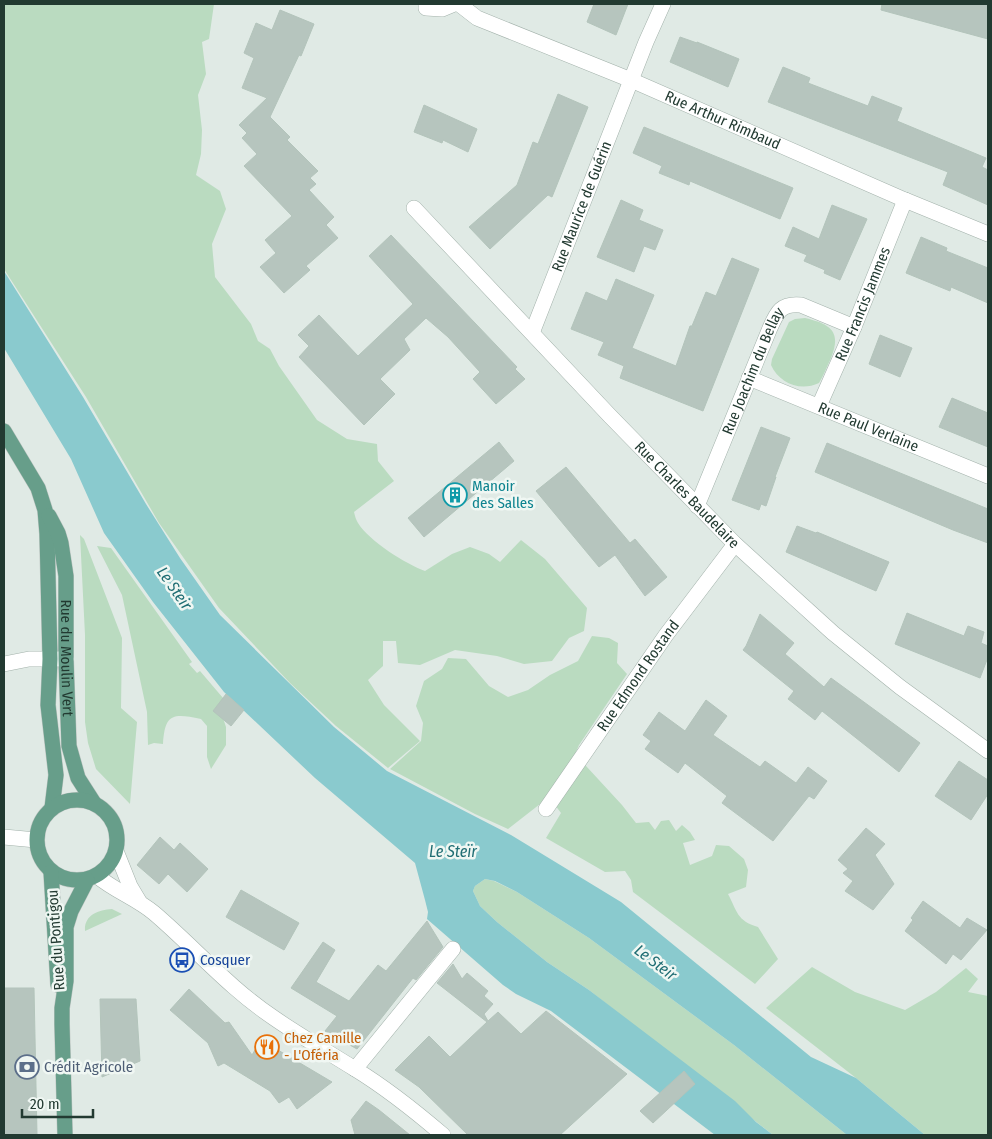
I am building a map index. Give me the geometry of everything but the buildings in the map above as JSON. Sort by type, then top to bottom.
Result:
[{"type":"main road","name":"Rue du Moulin Vert","points":[[4,431],[38,488],[45,510],[58,533],[63,556],[66,598],[69,746],[78,778],[94,803]]},
{"type":"main road","name":"Rue du Moulin Vert","points":[[45,510],[50,659],[48,705],[56,781],[52,808]]},
{"type":"main road","points":[[72,800],[94,803],[110,817],[115,827],[116,850],[110,864],[92,878],[70,881],[51,872],[44,865],[38,854],[36,840],[40,822],[52,808],[72,800]]},
{"type":"main road","name":"Rue du Pontigou","points":[[51,872],[57,981],[62,1008],[65,1135]]},
{"type":"main road","name":"Rue du Pontigou","points":[[62,1008],[66,981],[66,927],[71,912],[92,878]]},
{"type":"street","points":[[426,8],[442,9],[454,4]]},
{"type":"street","name":"Rue Arthur Rimbaud","points":[[459,4],[477,18],[631,80],[905,200],[988,234]]},
{"type":"street","name":"Rue Maurice de Guérin","points":[[532,333],[656,17],[663,4]]},
{"type":"street","name":"Rue Francis Jammes","points":[[819,406],[854,327],[905,200]]},
{"type":"street","name":"Rue Charles Baudelaire","points":[[414,208],[735,544],[833,633],[900,687],[988,751]]},
{"type":"street","name":"Rue Joachim du Bellay","points":[[697,506],[749,378],[774,319],[780,310],[793,304],[801,305],[854,327]]},
{"type":"street","name":"Rue Paul Verlaine","points":[[749,378],[988,476]]},
{"type":"street","name":"Rue Edmond Rostand","points":[[546,809],[666,635],[735,544]]},
{"type":"street","points":[[4,664],[28,659],[66,659]]},
{"type":"street","points":[[4,837],[36,840]]},
{"type":"street","points":[[116,850],[130,886],[139,902]]},
{"type":"street","points":[[92,878],[139,902],[226,981],[260,1009],[306,1040],[355,1069],[410,1107],[443,1135]]},
{"type":"street","points":[[355,1069],[453,949]]},
{"type":"green space","points":[[4,4],[214,4],[209,39],[202,42],[206,74],[198,95],[202,130],[201,154],[196,175],[220,191],[226,209],[212,244],[215,277],[251,324],[258,341],[270,349],[279,366],[317,420],[347,439],[377,444],[378,461],[394,481],[354,512],[358,523],[370,537],[398,557],[425,571],[452,554],[470,547],[489,554],[500,562],[521,540],[545,559],[587,608],[584,631],[569,638],[552,661],[524,664],[497,656],[455,650],[420,665],[398,663],[396,641],[383,641],[383,666],[368,680],[384,705],[420,741],[388,768],[336,726],[290,683],[219,608],[159,523],[86,397],[4,269]]},
{"type":"green space","points":[[805,318],[827,326],[832,330],[835,341],[831,358],[819,383],[805,387],[785,381],[779,377],[771,365],[789,322]]},
{"type":"green space","points":[[80,535],[84,539],[122,638],[121,708],[137,722],[130,804],[96,769],[88,743],[85,722],[85,635]]},
{"type":"green space","points":[[97,546],[111,548],[192,662],[189,664],[197,673],[200,671],[223,698],[226,745],[211,769],[207,757],[207,726],[201,719],[183,716],[172,718],[168,721],[163,744],[154,743],[148,745],[147,712],[122,595]]},
{"type":"green space","points":[[592,636],[609,638],[618,643],[617,663],[627,674],[579,745],[575,754],[636,823],[649,822],[655,830],[661,821],[669,820],[676,831],[682,825],[690,832],[695,840],[683,843],[690,865],[712,856],[716,845],[729,846],[744,859],[748,870],[746,887],[728,894],[738,915],[751,925],[758,927],[778,959],[755,984],[633,892],[631,880],[625,871],[605,872],[546,838],[561,813],[549,797],[508,829],[475,814],[390,769],[421,741],[423,723],[416,706],[424,681],[442,669],[448,658],[466,659],[489,686],[508,697],[528,690],[550,675],[578,661]]},
{"type":"green space","points":[[485,879],[494,881],[517,892],[589,938],[734,1045],[847,1135],[773,1135],[589,990],[547,962],[497,922],[480,906],[473,891],[475,886]]},
{"type":"green space","points":[[112,909],[122,914],[85,931],[89,917],[97,912]]},
{"type":"green space","points":[[812,967],[855,992],[905,1010],[936,992],[966,968],[978,979],[968,992],[988,996],[988,1135],[925,1135],[766,1008]]},
{"type":"water","name":"Le Steïr","points":[[4,271],[83,397],[146,504],[180,558],[220,615],[334,727],[387,771],[511,835],[621,902],[811,1057],[856,1078],[925,1135],[847,1135],[734,1045],[589,938],[517,892],[495,881],[485,879],[475,886],[473,891],[480,906],[497,922],[547,962],[589,990],[735,1101],[756,1122],[773,1135],[715,1135],[551,1011],[516,994],[503,985],[427,919],[428,912],[415,863],[315,778],[224,692],[153,602],[104,533],[71,459],[4,348]]},
{"type":"place","name":"Manoir des Salles","points":[[455,495]]},
{"type":"place","name":"Cosquer","points":[[182,960]]},
{"type":"place","name":"Chez Camille - L'Oféria","points":[[267,1047]]},
{"type":"place","name":"Crédit Agricole","points":[[27,1067]]},
{"type":"water label","name":"Le Steir","points":[[175,588]]},
{"type":"water label","name":"Le Steir","points":[[656,962]]}]
